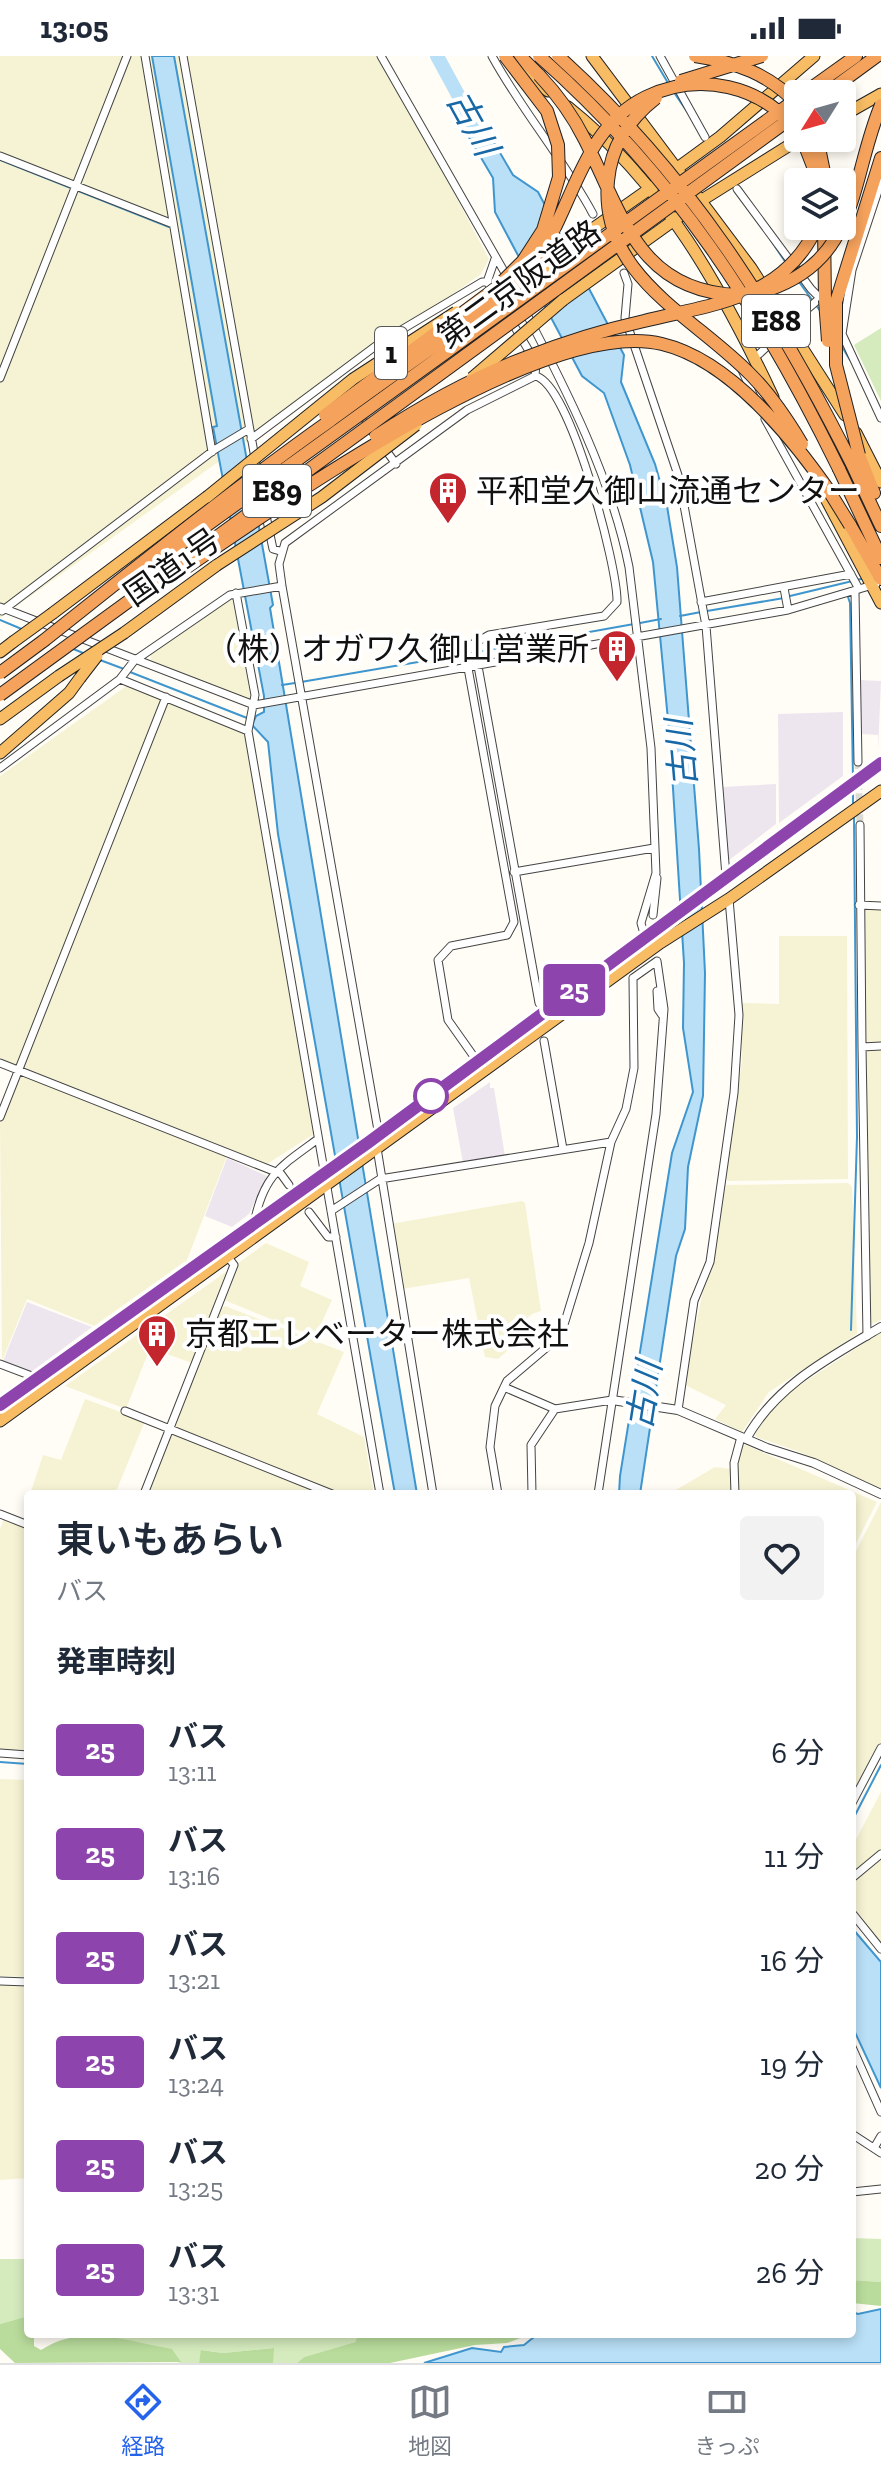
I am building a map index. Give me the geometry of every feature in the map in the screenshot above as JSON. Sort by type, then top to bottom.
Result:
[{"type":"highway","points":[[504,56],[580,117],[650,189],[702,200],[808,351],[881,482]]},
{"type":"highway","points":[[42,642],[363,385],[496,288],[534,246],[556,196],[558,145],[547,111],[504,56]]},
{"type":"highway","points":[[520,56],[553,90],[575,122],[620,217],[649,259],[675,279],[722,295],[771,289],[798,276],[821,258],[848,217],[880,98]]},
{"type":"highway","name":"E88","points":[[539,56],[631,145],[728,247],[777,322],[881,526]]},
{"type":"highway","name":"E88","points":[[558,56],[639,135],[717,254],[767,332],[881,558]]},
{"type":"highway","points":[[592,56],[678,168],[674,219],[731,311],[881,603]]},
{"type":"highway","points":[[695,56],[727,62],[764,76],[784,93]]},
{"type":"highway","points":[[762,56],[681,81],[638,114],[622,133],[612,158],[608,207],[616,240],[634,271],[759,383],[793,429],[832,495],[870,585]]},
{"type":"highway","name":"国道1号","points":[[0,652],[207,497],[353,379],[457,311],[591,230],[650,189],[814,56]]},
{"type":"highway","points":[[823,80],[856,56]]},
{"type":"highway","points":[[844,80],[877,56]]},
{"type":"highway","points":[[252,476],[478,315],[520,280],[552,235],[596,143],[615,119],[635,103],[675,87],[720,85],[759,98],[784,116]]},
{"type":"highway","points":[[856,105],[880,98]]},
{"type":"highway","points":[[856,109],[880,98]]},
{"type":"highway","name":"第二京阪道路","points":[[0,673],[784,108]]},
{"type":"highway","name":"第二京阪道路","points":[[0,695],[784,123]]},
{"type":"highway","points":[[457,311],[599,247],[734,152],[784,129]]},
{"type":"highway","name":"国道1号","points":[[0,719],[217,565],[377,457],[609,266],[702,200],[784,149]]},
{"type":"highway","points":[[852,434],[836,365],[836,302],[881,158]]},
{"type":"highway","points":[[650,189],[702,200]]},
{"type":"highway","points":[[54,656],[404,417],[497,369],[610,329],[723,304],[754,292],[795,261],[808,240]]},
{"type":"highway","points":[[825,240],[829,349],[852,434],[881,511]]},
{"type":"highway","points":[[289,497],[438,409],[490,383],[578,350],[637,340],[679,349],[723,376],[792,441],[832,495]]},
{"type":"highway","points":[[0,753],[69,693],[92,661],[120,636]]},
{"type":"highway","points":[[0,642],[13,642]]},
{"type":"highway","points":[[373,1147],[380,1134],[645,937],[656,921],[723,878],[881,763]]},
{"type":"highway","points":[[0,1405],[254,1224],[373,1147],[881,791]]},
{"type":"highway","points":[[0,1421],[228,1257],[328,1178]]},
{"type":"street","points":[[0,378],[127,56]]},
{"type":"street","points":[[145,56],[213,451]]},
{"type":"street","points":[[183,56],[248,429],[273,549],[280,551]]},
{"type":"street","points":[[381,56],[557,374],[624,540],[639,636],[651,748],[656,921]]},
{"type":"street","points":[[492,56],[521,108],[572,175],[593,214]]},
{"type":"street","points":[[660,56],[705,137]]},
{"type":"street","points":[[0,156],[173,224]]},
{"type":"street","points":[[881,182],[844,308],[842,334],[881,418]]},
{"type":"street","points":[[737,189],[819,299],[844,308]]},
{"type":"street","points":[[495,259],[487,282],[536,366],[535,376]]},
{"type":"street","points":[[624,273],[628,284],[625,318],[679,478],[701,602],[723,878]]},
{"type":"street","points":[[251,439],[381,342],[475,286],[487,282]]},
{"type":"street","points":[[805,311],[819,299]]},
{"type":"street","points":[[758,355],[773,340]]},
{"type":"street","points":[[536,366],[557,374]]},
{"type":"street","points":[[743,368],[740,371],[851,574],[870,585]]},
{"type":"street","points":[[380,1134],[282,586],[280,551],[285,543],[467,410],[535,376],[541,377],[553,389],[585,467],[612,566],[617,602],[604,616],[478,639],[466,657],[514,922],[507,935],[451,946],[438,960],[448,1020],[477,1061]]},
{"type":"street","points":[[333,377],[396,464]]},
{"type":"street","points":[[1,610],[213,451],[248,429]]},
{"type":"street","points":[[701,602],[851,574]]},
{"type":"street","points":[[1,610],[255,706],[788,610],[870,585]]},
{"type":"street","points":[[858,762],[857,736],[870,585]]},
{"type":"street","points":[[0,768],[121,677],[132,662],[237,593],[282,586]]},
{"type":"street","points":[[784,588],[788,610]]},
{"type":"street","points":[[237,593],[255,695],[255,706],[247,728],[318,1139],[328,1178],[379,1490]]},
{"type":"street","points":[[478,666],[539,1003]]},
{"type":"street","points":[[121,677],[247,728]]},
{"type":"street","points":[[0,1117],[166,697]]},
{"type":"street","points":[[857,736],[863,764],[870,771]]},
{"type":"street","points":[[860,825],[867,1336]]},
{"type":"street","points":[[514,872],[654,848]]},
{"type":"street","points":[[645,937],[641,923],[656,873]]},
{"type":"street","points":[[676,1410],[694,1301],[710,1262],[734,1093],[739,1015],[726,901]]},
{"type":"street","points":[[859,905],[881,906]]},
{"type":"street","points":[[599,1490],[615,1401],[656,1114],[662,1015],[657,961],[633,978],[617,974]]},
{"type":"street","points":[[655,965],[658,1009],[662,1015]]},
{"type":"street","points":[[497,1490],[490,1436],[493,1415],[512,1375],[553,1342],[563,1328],[589,1243],[611,1142],[626,1109],[634,1068],[633,978]]},
{"type":"street","points":[[544,1041],[563,1149]]},
{"type":"street","points":[[862,1047],[881,1046]]},
{"type":"street","points":[[0,1063],[274,1171],[289,1185]]},
{"type":"street","points":[[254,1224],[257,1206],[274,1171],[318,1139]]},
{"type":"street","points":[[333,1210],[378,1180],[611,1142]]},
{"type":"street","points":[[373,1147],[432,1490]]},
{"type":"street","points":[[309,1212],[328,1237],[336,1237]]},
{"type":"street","points":[[146,1490],[234,1265],[228,1257]]},
{"type":"street","points":[[735,1490],[734,1463],[743,1438],[759,1414],[784,1389],[881,1327]]},
{"type":"street","points":[[0,1364],[37,1378]]},
{"type":"street","points":[[504,1387],[555,1409],[615,1401],[676,1410],[814,1463],[881,1494]]},
{"type":"street","points":[[532,1490],[531,1445],[555,1409]]},
{"type":"street","points":[[125,1411],[322,1490]]},
{"type":"street","points":[[0,1514],[24,1523]]},
{"type":"street","points":[[856,1790],[881,1748]]},
{"type":"street","points":[[0,1753],[24,1755]]},
{"type":"street","points":[[856,1875],[881,1854]]},
{"type":"street","points":[[856,1918],[881,1949]]},
{"type":"street","points":[[0,1981],[24,1982]]},
{"type":"street","points":[[856,2056],[881,2112]]},
{"type":"street","points":[[856,2137],[878,2151],[881,2136]]},
{"type":"street","points":[[856,2192],[881,2189]]},
{"type":"shaded area","points":[[0,56],[381,56],[489,259],[481,274],[0,618]]},
{"type":"shaded area","points":[[229,599],[236,602],[253,693],[248,701],[152,665],[150,652]]},
{"type":"shaded area","points":[[860,680],[881,681],[878,751],[878,735],[862,734]]},
{"type":"shaded area","points":[[128,685],[163,699],[18,1065],[0,1058],[0,776]]},
{"type":"shaded area","points":[[167,700],[245,732],[314,1134],[267,1164],[23,1068]]},
{"type":"shaded area","points":[[843,712],[843,776],[779,823],[778,714]]},
{"type":"shaded area","points":[[776,784],[776,824],[728,861],[722,787]]},
{"type":"shaded area","points":[[862,909],[881,909],[881,1320],[868,1326]]},
{"type":"shaded area","points":[[779,936],[847,936],[848,1179],[728,1181],[725,1177],[742,1061],[741,1003],[779,1004]]},
{"type":"shaded area","points":[[22,1074],[227,1156],[187,1260],[94,1326],[27,1299],[2,1361],[0,1123]]},
{"type":"shaded area","points":[[490,1082],[490,1088],[494,1088],[505,1156],[463,1163],[453,1108]]},
{"type":"shaded area","points":[[227,1158],[267,1176],[249,1214],[232,1227],[205,1216]]},
{"type":"shaded area","points":[[848,1183],[852,1187],[857,1334],[769,1392],[742,1432],[715,1419],[726,1405],[683,1384],[726,1185]]},
{"type":"shaded area","points":[[522,1201],[525,1203],[541,1311],[524,1321],[530,1330],[498,1359],[485,1357],[469,1278],[402,1289],[391,1224]]},
{"type":"shaded area","points":[[266,1243],[309,1262],[300,1286],[332,1300],[315,1337],[224,1300],[237,1264]]},
{"type":"shaded area","points":[[230,1269],[192,1363],[150,1348],[126,1409],[65,1386]]},
{"type":"shaded area","points":[[27,1302],[92,1327],[30,1373],[3,1361]]},
{"type":"shaded area","points":[[225,1306],[344,1352],[317,1414],[364,1437],[373,1490],[151,1490],[220,1309]]},
{"type":"shaded area","points":[[881,1332],[881,1490],[797,1451],[756,1437],[755,1430],[777,1400]]},
{"type":"shaded area","points":[[85,1399],[145,1421],[117,1490],[31,1490],[43,1455],[61,1460]]},
{"type":"shaded area","points":[[743,1444],[849,1490],[737,1490],[737,1469]]},
{"type":"shaded area","points":[[715,1467],[731,1469],[733,1490],[676,1490]]},
{"type":"shaded area","points":[[856,1493],[877,1502],[856,1543]]},
{"type":"shaded area","points":[[881,1502],[881,1742],[857,1790],[856,1789],[856,1551]]},
{"type":"shaded area","points":[[4,1518],[24,1526],[24,1752],[0,1750],[0,1529]]},
{"type":"shaded area","points":[[0,1779],[24,1780],[24,1977],[0,1976]]},
{"type":"shaded area","points":[[881,1792],[881,1943],[856,1913],[856,1839]]},
{"type":"shaded area","points":[[0,1983],[24,1985],[24,2178],[0,2180]]},
{"type":"green space","points":[[881,328],[881,401],[854,345]]},
{"type":"green space","points":[[856,2238],[881,2239],[881,2282],[856,2280]]},
{"type":"green space","points":[[0,2259],[24,2259],[24,2317],[0,2324]]},
{"type":"green space","points":[[856,2280],[881,2282],[881,2306],[856,2303]]},
{"type":"green space","points":[[24,2317],[24,2338],[34,2338],[34,2346],[41,2350],[69,2338],[116,2338],[172,2349],[181,2362],[15,2363],[0,2349],[0,2324]]},
{"type":"green space","points":[[101,2338],[357,2338],[355,2342],[304,2357],[297,2363],[273,2363],[273,2348],[223,2353],[202,2350],[199,2363],[180,2363]]},
{"type":"green space","points":[[357,2338],[520,2338],[390,2363],[297,2363],[304,2357],[355,2342]]},
{"type":"green space","points":[[274,2348],[273,2363],[199,2363],[201,2350],[223,2353]]},
{"type":"water","points":[[152,56],[174,56],[273,605],[270,608],[416,1490],[394,1490],[278,834],[268,742],[252,725],[256,716],[264,712],[264,696],[213,427],[217,426]]},
{"type":"water","points":[[472,105],[513,175],[538,192],[624,355],[621,382],[655,464],[667,506],[677,567],[699,849],[705,973],[703,1096],[688,1167],[685,1229],[676,1256],[641,1490],[619,1490],[620,1476],[672,1153],[693,1092],[683,1028],[684,963],[670,741],[653,562],[630,465],[604,393],[582,376],[495,212],[493,178],[457,117]]},
{"type":"water","points":[[856,1933],[881,1962],[881,2088],[856,2035]]},
{"type":"water","points":[[881,2309],[881,2363],[424,2363],[472,2348],[501,2352],[504,2347],[524,2345],[533,2338],[856,2338],[858,2314]]},
{"type":"waterway","name":"古川","points":[[437,56],[475,126]]},
{"type":"waterway","points":[[652,56],[668,83]]},
{"type":"waterway","points":[[673,91],[690,116]]},
{"type":"waterway","points":[[0,160],[169,227]]},
{"type":"waterway","points":[[770,239],[786,263]]},
{"type":"waterway","points":[[799,282],[821,312]]},
{"type":"waterway","points":[[841,345],[850,360]]},
{"type":"waterway","points":[[790,596],[865,578]]},
{"type":"waterway","points":[[847,594],[850,603],[853,779]]},
{"type":"waterway","points":[[707,611],[784,598]]},
{"type":"waterway","points":[[680,616],[701,612]]},
{"type":"waterway","points":[[640,623],[661,619]]},
{"type":"waterway","points":[[0,620],[24,630]]},
{"type":"waterway","points":[[471,653],[634,624]]},
{"type":"waterway","points":[[71,648],[83,653]]},
{"type":"waterway","points":[[301,682],[465,654]]},
{"type":"waterway","points":[[100,660],[124,669]]},
{"type":"waterway","points":[[130,672],[247,718]]},
{"type":"waterway","points":[[282,685],[295,683]]},
{"type":"waterway","points":[[853,790],[853,803]]},
{"type":"waterway","points":[[851,1330],[857,1137],[854,818]]},
{"type":"waterway","points":[[0,1762],[24,1764]]},
{"type":"waterway","points":[[856,1813],[881,1765]]},
{"type":"tunnel","points":[[786,329],[805,311]]},
{"type":"tunnel","points":[[858,762],[860,825]]},
{"type":"bus line","name":"25","points":[[0,1405],[369,1142],[881,763]]},
{"type":"place","name":"平和堂久御山流通センター","points":[[448,525]]},
{"type":"place","name":"（株）オガワ久御山営業所","points":[[617,683]]},
{"type":"place","name":"京都エレベーター株式会社","points":[[157,1368]]}]
